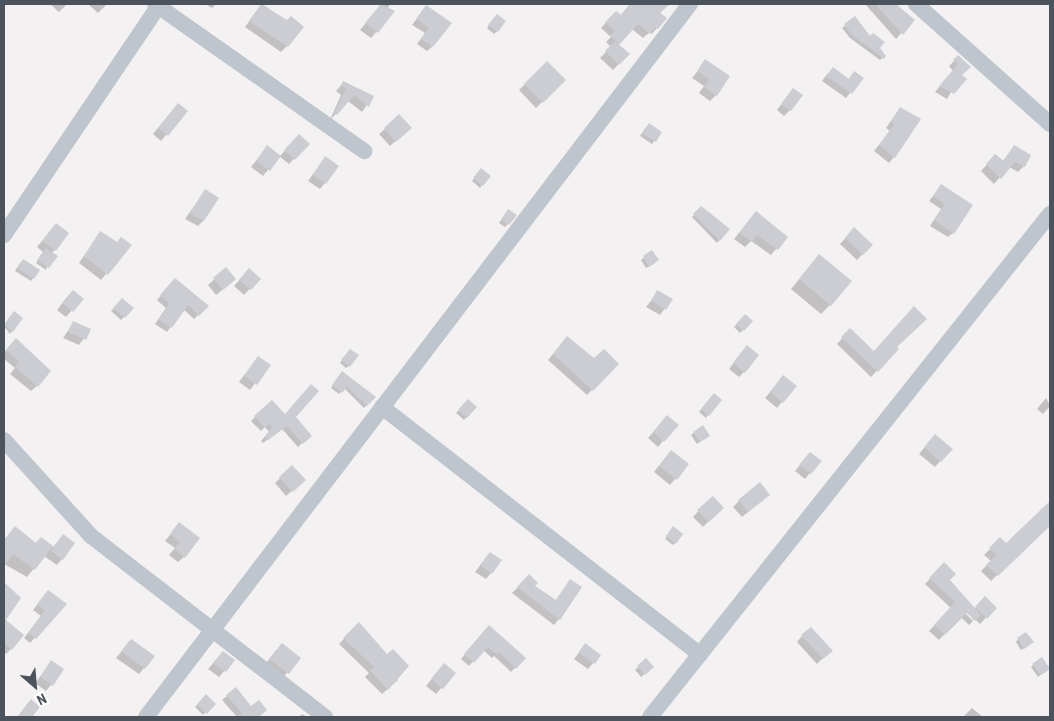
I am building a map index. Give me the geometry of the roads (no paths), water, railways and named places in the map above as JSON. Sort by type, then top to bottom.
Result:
[{"type":"street","points":[[146,717],[690,4]]},
{"type":"street","points":[[916,4],[1050,124]]},
{"type":"street","points":[[4,235],[158,5],[364,151]]},
{"type":"street","points":[[650,717],[1050,214]]},
{"type":"street","points":[[382,407],[700,655]]},
{"type":"street","points":[[4,440],[91,536],[325,717]]}]
